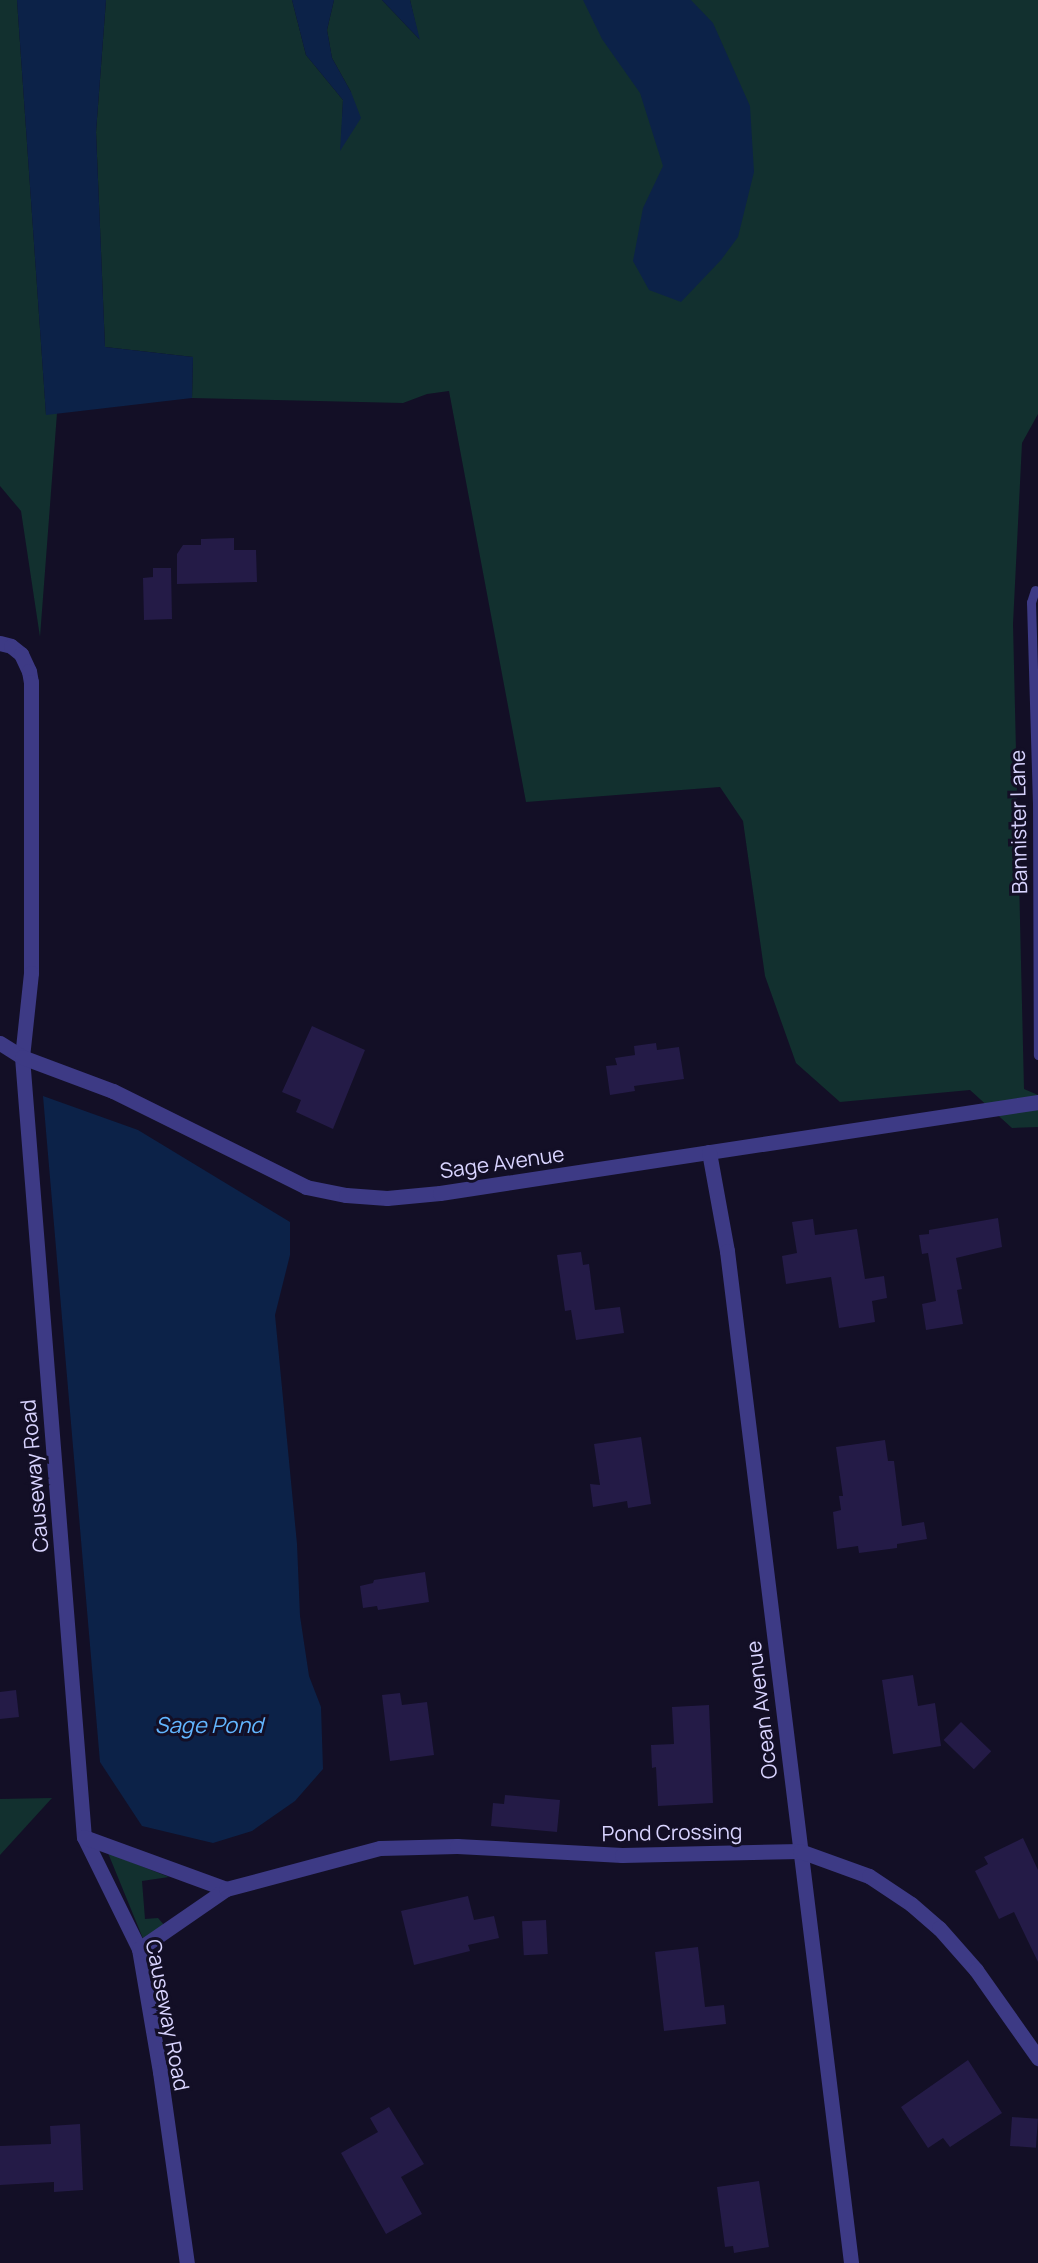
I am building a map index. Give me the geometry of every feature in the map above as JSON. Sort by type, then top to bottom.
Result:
[{"type":"street","name":"Causeway Road","points":[[0,643],[11,646],[21,654],[29,671],[31,973],[22,1057],[84,1837],[139,1949],[160,2072],[187,2263]]},
{"type":"street","name":"Sage Avenue","points":[[0,1043],[22,1057],[113,1091],[306,1187],[346,1195],[387,1198],[440,1193],[1038,1102]]},
{"type":"street","name":"Ocean Avenue","points":[[709,1152],[727,1251],[851,2263]]},
{"type":"street","points":[[84,1837],[226,1889]]},
{"type":"street","name":"Pond Crossing","points":[[139,1949],[226,1889],[380,1848],[457,1846],[622,1855],[800,1851],[869,1876],[911,1904],[939,1928],[976,1970],[1038,2058]]},
{"type":"lane","name":"Bannister Lane","points":[[1035,590],[1031,602],[1037,803],[1038,1054]]},
{"type":"green space","points":[[0,0],[17,0],[46,414],[57,413],[40,637],[21,511],[0,486]]},
{"type":"green space","points":[[106,0],[292,0],[306,55],[343,100],[341,149],[351,92],[332,58],[327,30],[334,0],[382,0],[419,39],[410,0],[1038,0],[1038,414],[1022,443],[1013,624],[1024,1089],[1038,1095],[1038,1127],[1012,1128],[970,1090],[840,1102],[796,1063],[765,976],[743,821],[720,787],[526,802],[449,391],[427,394],[403,403],[192,398],[193,357],[105,347],[96,132]]},
{"type":"green space","points":[[52,1798],[0,1855],[0,1799]]},
{"type":"green space","points":[[108,1853],[169,1877],[142,1881],[145,1919],[158,1918],[165,1926],[144,1941]]},
{"type":"water","points":[[17,0],[106,0],[96,132],[105,347],[193,357],[192,398],[46,415]]},
{"type":"water","points":[[292,0],[334,0],[327,30],[332,58],[351,92],[361,118],[340,151],[343,100],[306,55]]},
{"type":"water","points":[[382,0],[410,0],[420,40]]},
{"type":"water","points":[[583,0],[691,0],[713,23],[750,106],[754,172],[738,237],[721,260],[681,302],[649,290],[633,261],[643,208],[663,166],[640,93],[602,39]]},
{"type":"water","name":"Sage Pond","points":[[43,1096],[138,1130],[290,1222],[290,1255],[275,1315],[297,1544],[300,1616],[309,1676],[321,1707],[323,1769],[295,1801],[252,1831],[213,1843],[142,1826],[100,1762]]},
{"type":"building","points":[[234,538],[234,550],[256,550],[257,582],[177,584],[177,554],[183,545],[201,545],[201,539]]},
{"type":"building","points":[[153,568],[171,568],[172,619],[144,620],[143,578],[153,577]]},
{"type":"building","points":[[312,1026],[365,1050],[333,1129],[296,1112],[301,1100],[282,1092]]},
{"type":"building","points":[[656,1043],[657,1050],[679,1047],[684,1079],[634,1086],[635,1091],[610,1095],[606,1066],[617,1065],[615,1058],[635,1055],[634,1046]]},
{"type":"building","points":[[998,1218],[1002,1247],[956,1258],[962,1289],[957,1290],[963,1324],[926,1330],[922,1304],[936,1301],[928,1253],[922,1254],[919,1235],[929,1234],[929,1230]]},
{"type":"building","points":[[813,1219],[815,1235],[857,1229],[865,1279],[884,1276],[887,1298],[872,1301],[875,1322],[839,1328],[831,1277],[786,1284],[782,1256],[797,1253],[792,1222]]},
{"type":"building","points":[[581,1252],[583,1265],[589,1264],[595,1310],[620,1307],[624,1333],[576,1340],[571,1310],[565,1311],[557,1255]]},
{"type":"building","points":[[641,1437],[651,1504],[628,1508],[627,1501],[593,1507],[590,1484],[600,1485],[594,1444]]},
{"type":"building","points":[[885,1440],[888,1461],[894,1461],[902,1526],[924,1522],[927,1539],[897,1544],[897,1548],[859,1553],[858,1546],[837,1549],[833,1512],[841,1510],[839,1496],[843,1496],[836,1447]]},
{"type":"building","points":[[425,1572],[429,1602],[378,1610],[377,1606],[363,1608],[360,1586],[373,1583],[374,1580]]},
{"type":"building","points":[[913,1675],[918,1706],[935,1703],[941,1746],[893,1754],[882,1680]]},
{"type":"building","points":[[16,1690],[19,1717],[0,1719],[0,1692]]},
{"type":"building","points":[[400,1693],[402,1705],[427,1702],[434,1755],[390,1761],[382,1695]]},
{"type":"building","points":[[709,1705],[713,1803],[658,1806],[656,1767],[652,1768],[651,1745],[674,1744],[672,1707]]},
{"type":"building","points":[[961,1722],[991,1751],[974,1769],[944,1740]]},
{"type":"building","points":[[505,1795],[560,1800],[557,1832],[491,1826],[493,1803],[504,1804]]},
{"type":"building","points":[[1023,1838],[1038,1870],[1038,1962],[1014,1912],[999,1919],[975,1871],[988,1864],[984,1857]]},
{"type":"building","points":[[468,1896],[474,1920],[494,1916],[499,1938],[468,1945],[470,1951],[414,1965],[401,1911]]},
{"type":"building","points":[[546,1920],[548,1954],[524,1955],[522,1921]]},
{"type":"building","points":[[698,1947],[705,2007],[724,2005],[726,2024],[664,2031],[655,1952]]},
{"type":"building","points":[[968,2060],[1002,2113],[950,2147],[943,2138],[928,2148],[901,2107]]},
{"type":"building","points":[[389,2107],[424,2164],[401,2177],[422,2214],[386,2234],[341,2153],[378,2132],[370,2118]]},
{"type":"building","points":[[1012,2117],[1038,2119],[1036,2148],[1010,2146]]},
{"type":"building","points":[[80,2124],[83,2190],[54,2192],[54,2182],[0,2185],[0,2146],[51,2144],[50,2126]]},
{"type":"building","points":[[759,2181],[769,2247],[734,2253],[733,2246],[725,2247],[717,2187]]}]
